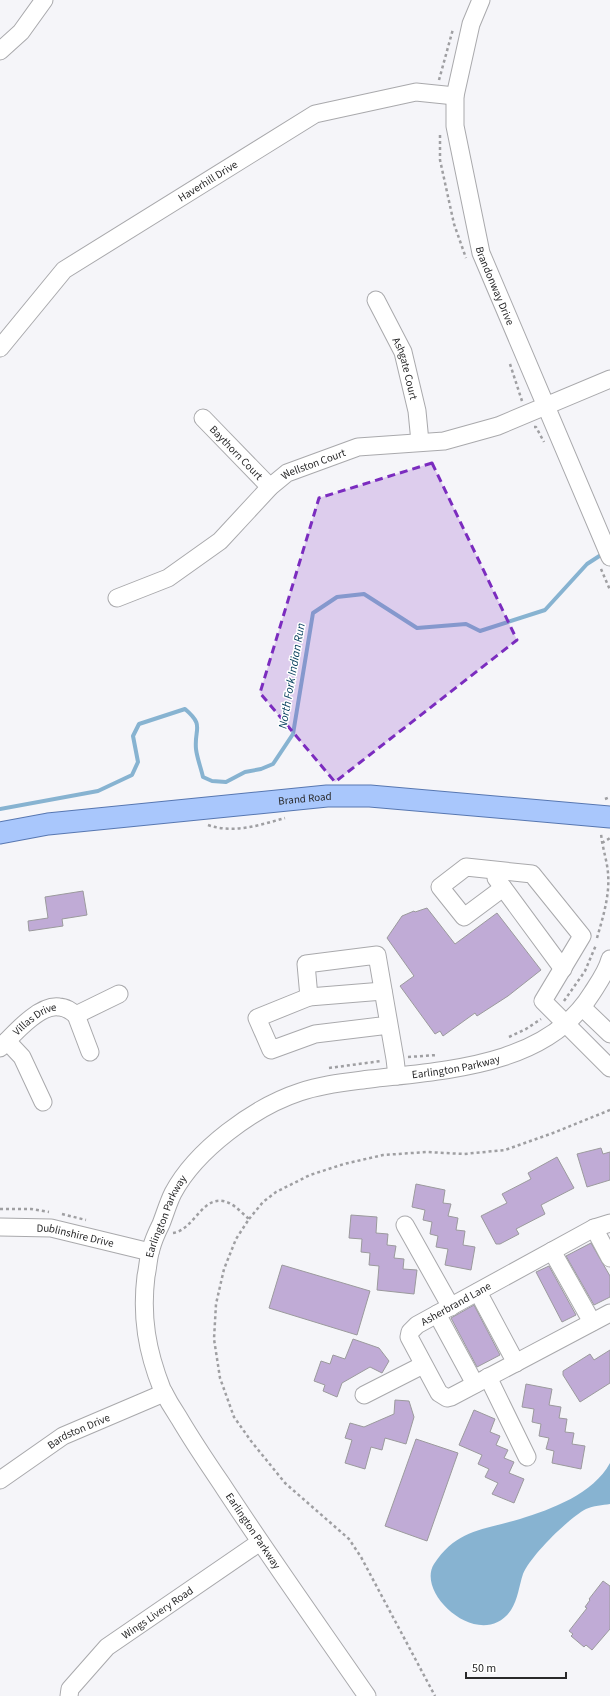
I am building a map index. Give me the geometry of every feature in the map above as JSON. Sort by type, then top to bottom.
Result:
[{"type":"main road","name":"Brand Road","points":[[0,833],[48,824],[327,796],[370,796],[607,808]]},
{"type":"street","points":[[0,51],[21,32],[44,0]]},
{"type":"street","name":"Brandonway Drive","points":[[481,0],[471,24],[455,96],[455,126],[481,253],[610,556]]},
{"type":"street","name":"Haverhill Drive","points":[[0,348],[64,270],[315,114],[416,92],[455,96]]},
{"type":"street","name":"Ashgate Court","points":[[376,300],[403,352],[417,412],[420,442]]},
{"type":"street","name":"Wellston Court","points":[[117,598],[168,578],[220,541],[270,486],[287,473],[358,446],[444,441],[498,426],[610,379]]},
{"type":"street","name":"Baythorn Court","points":[[203,418],[270,486]]},
{"type":"street","points":[[503,888],[464,917],[440,887],[466,867],[532,874],[582,936],[543,1001],[610,1068]]},
{"type":"street","points":[[490,870],[562,968]]},
{"type":"street","points":[[309,997],[306,964],[377,955],[397,1076]]},
{"type":"street","name":"Earlington Parkway","points":[[367,1696],[260,1542],[190,1436],[164,1393],[150,1358],[144,1322],[145,1285],[150,1252],[173,1192],[194,1165],[218,1141],[242,1121],[269,1104],[300,1092],[334,1084],[456,1069],[520,1052],[566,1025],[583,1008],[610,959]]},
{"type":"street","points":[[383,992],[309,997],[257,1018],[271,1050],[315,1034],[389,1025]]},
{"type":"street","name":"Villas Drive","points":[[3,1045],[24,1023],[44,1010],[58,1006],[68,1009],[76,1015],[119,994]]},
{"type":"street","points":[[583,1008],[610,1034]]},
{"type":"street","points":[[76,1015],[90,1052]]},
{"type":"street","points":[[3,1045],[22,1057],[43,1102]]},
{"type":"street","points":[[405,1225],[444,1310],[482,1381],[527,1457]]},
{"type":"street","points":[[602,1225],[610,1258]]},
{"type":"street","name":"Asherbrand Lane","points":[[602,1225],[444,1310],[413,1328],[409,1337],[410,1343],[439,1393],[442,1396],[451,1397],[610,1313]]},
{"type":"street","name":"Dublinshire Drive","points":[[0,1227],[51,1228],[150,1252]]},
{"type":"street","points":[[552,1251],[592,1322]]},
{"type":"street","points":[[478,1292],[516,1363]]},
{"type":"street","points":[[364,1395],[423,1366]]},
{"type":"street","name":"Bardston Drive","points":[[0,1480],[63,1436],[164,1393]]},
{"type":"street","name":"Wings Livery Road","points":[[69,1696],[70,1690],[107,1647],[260,1542]]},
{"type":"path","points":[[604,575],[610,590]]},
{"type":"path","points":[[607,808],[610,797]]},
{"type":"path","points":[[205,824],[217,828],[249,828],[288,818]]},
{"type":"path","points":[[597,834],[602,836]]},
{"type":"path","points":[[602,843],[610,838]]},
{"type":"path","points":[[435,1696],[361,1557],[349,1539],[285,1483],[251,1441],[234,1417],[220,1378],[214,1339],[216,1304],[224,1269],[236,1239],[249,1219],[263,1202],[276,1192],[310,1175],[344,1164],[383,1155],[427,1152],[464,1154],[505,1150],[553,1133],[610,1110]]},
{"type":"path","points":[[159,1229],[172,1233],[181,1232],[209,1203],[215,1201],[230,1204],[249,1219]]},
{"type":"highlighted area","points":[[432,463],[517,640],[335,782],[260,693],[319,498]]},
{"type":"water","points":[[610,1463],[610,1504],[586,1509],[570,1520],[542,1547],[527,1566],[523,1574],[517,1597],[511,1610],[498,1622],[484,1625],[468,1622],[454,1614],[442,1603],[434,1590],[431,1576],[434,1564],[443,1552],[452,1544],[472,1532],[532,1515],[571,1499],[582,1492],[603,1474]]},
{"type":"building","points":[[83,891],[87,915],[62,919],[63,926],[29,931],[28,921],[48,918],[45,897]]},
{"type":"building","points":[[427,908],[455,944],[497,913],[541,970],[508,996],[477,1016],[475,1013],[443,1036],[440,1031],[435,1034],[400,986],[414,976],[387,938],[402,916]]},
{"type":"building","points":[[601,1148],[603,1154],[610,1152],[610,1180],[587,1187],[577,1154]]},
{"type":"building","points":[[557,1157],[574,1188],[541,1205],[545,1214],[516,1229],[519,1234],[500,1244],[496,1244],[481,1216],[507,1203],[502,1194],[531,1179],[528,1173]]},
{"type":"building","points":[[416,1184],[445,1190],[443,1203],[451,1204],[448,1216],[458,1218],[456,1230],[465,1231],[463,1245],[475,1247],[471,1270],[445,1265],[448,1249],[436,1247],[438,1236],[430,1234],[432,1222],[423,1220],[425,1210],[412,1207]]},
{"type":"building","points":[[351,1215],[377,1217],[376,1233],[388,1234],[387,1245],[396,1246],[394,1258],[404,1259],[403,1269],[417,1270],[414,1294],[377,1290],[379,1266],[369,1265],[370,1253],[361,1252],[362,1239],[349,1238]]},
{"type":"building","points":[[591,1243],[610,1276],[610,1297],[594,1305],[566,1256]]},
{"type":"building","points":[[282,1265],[370,1291],[357,1335],[269,1308]]},
{"type":"building","points":[[549,1266],[576,1315],[562,1322],[536,1272]]},
{"type":"building","points":[[474,1305],[500,1355],[477,1367],[451,1318]]},
{"type":"building","points":[[353,1339],[379,1348],[389,1361],[382,1373],[370,1367],[342,1383],[337,1397],[323,1391],[325,1385],[314,1381],[321,1361],[330,1364],[333,1355],[345,1359]]},
{"type":"building","points":[[610,1350],[610,1383],[580,1402],[563,1375],[563,1371],[590,1354],[594,1360]]},
{"type":"building","points":[[526,1384],[552,1389],[549,1405],[561,1407],[559,1418],[567,1419],[565,1432],[574,1433],[572,1444],[585,1446],[581,1469],[552,1463],[554,1451],[546,1449],[549,1438],[539,1436],[541,1424],[532,1422],[534,1409],[522,1407]]},
{"type":"building","points":[[395,1400],[409,1401],[414,1417],[406,1444],[385,1438],[382,1450],[371,1447],[365,1469],[345,1463],[352,1440],[345,1438],[350,1423],[364,1427],[394,1414]]},
{"type":"building","points":[[474,1410],[495,1419],[490,1432],[500,1436],[496,1445],[508,1450],[504,1458],[514,1462],[509,1473],[524,1479],[514,1503],[492,1494],[498,1483],[485,1477],[489,1469],[478,1464],[482,1455],[459,1445]]},
{"type":"building","points":[[416,1439],[458,1453],[427,1541],[385,1526]]},
{"type":"building","points":[[603,1581],[610,1586],[610,1629],[592,1650],[586,1645],[584,1647],[571,1636],[573,1634],[569,1631],[587,1608],[585,1607],[590,1600],[589,1599]]},
{"type":"waterway","name":"North Fork Indian Run","points":[[0,809],[98,791],[132,775],[138,762],[133,736],[139,724],[185,709],[195,719],[197,724],[196,749],[203,777],[212,781],[226,782],[245,772],[261,769],[273,764],[293,734],[313,613],[337,597],[364,594],[417,628],[466,624],[480,631],[545,610],[587,564],[604,553]]}]
